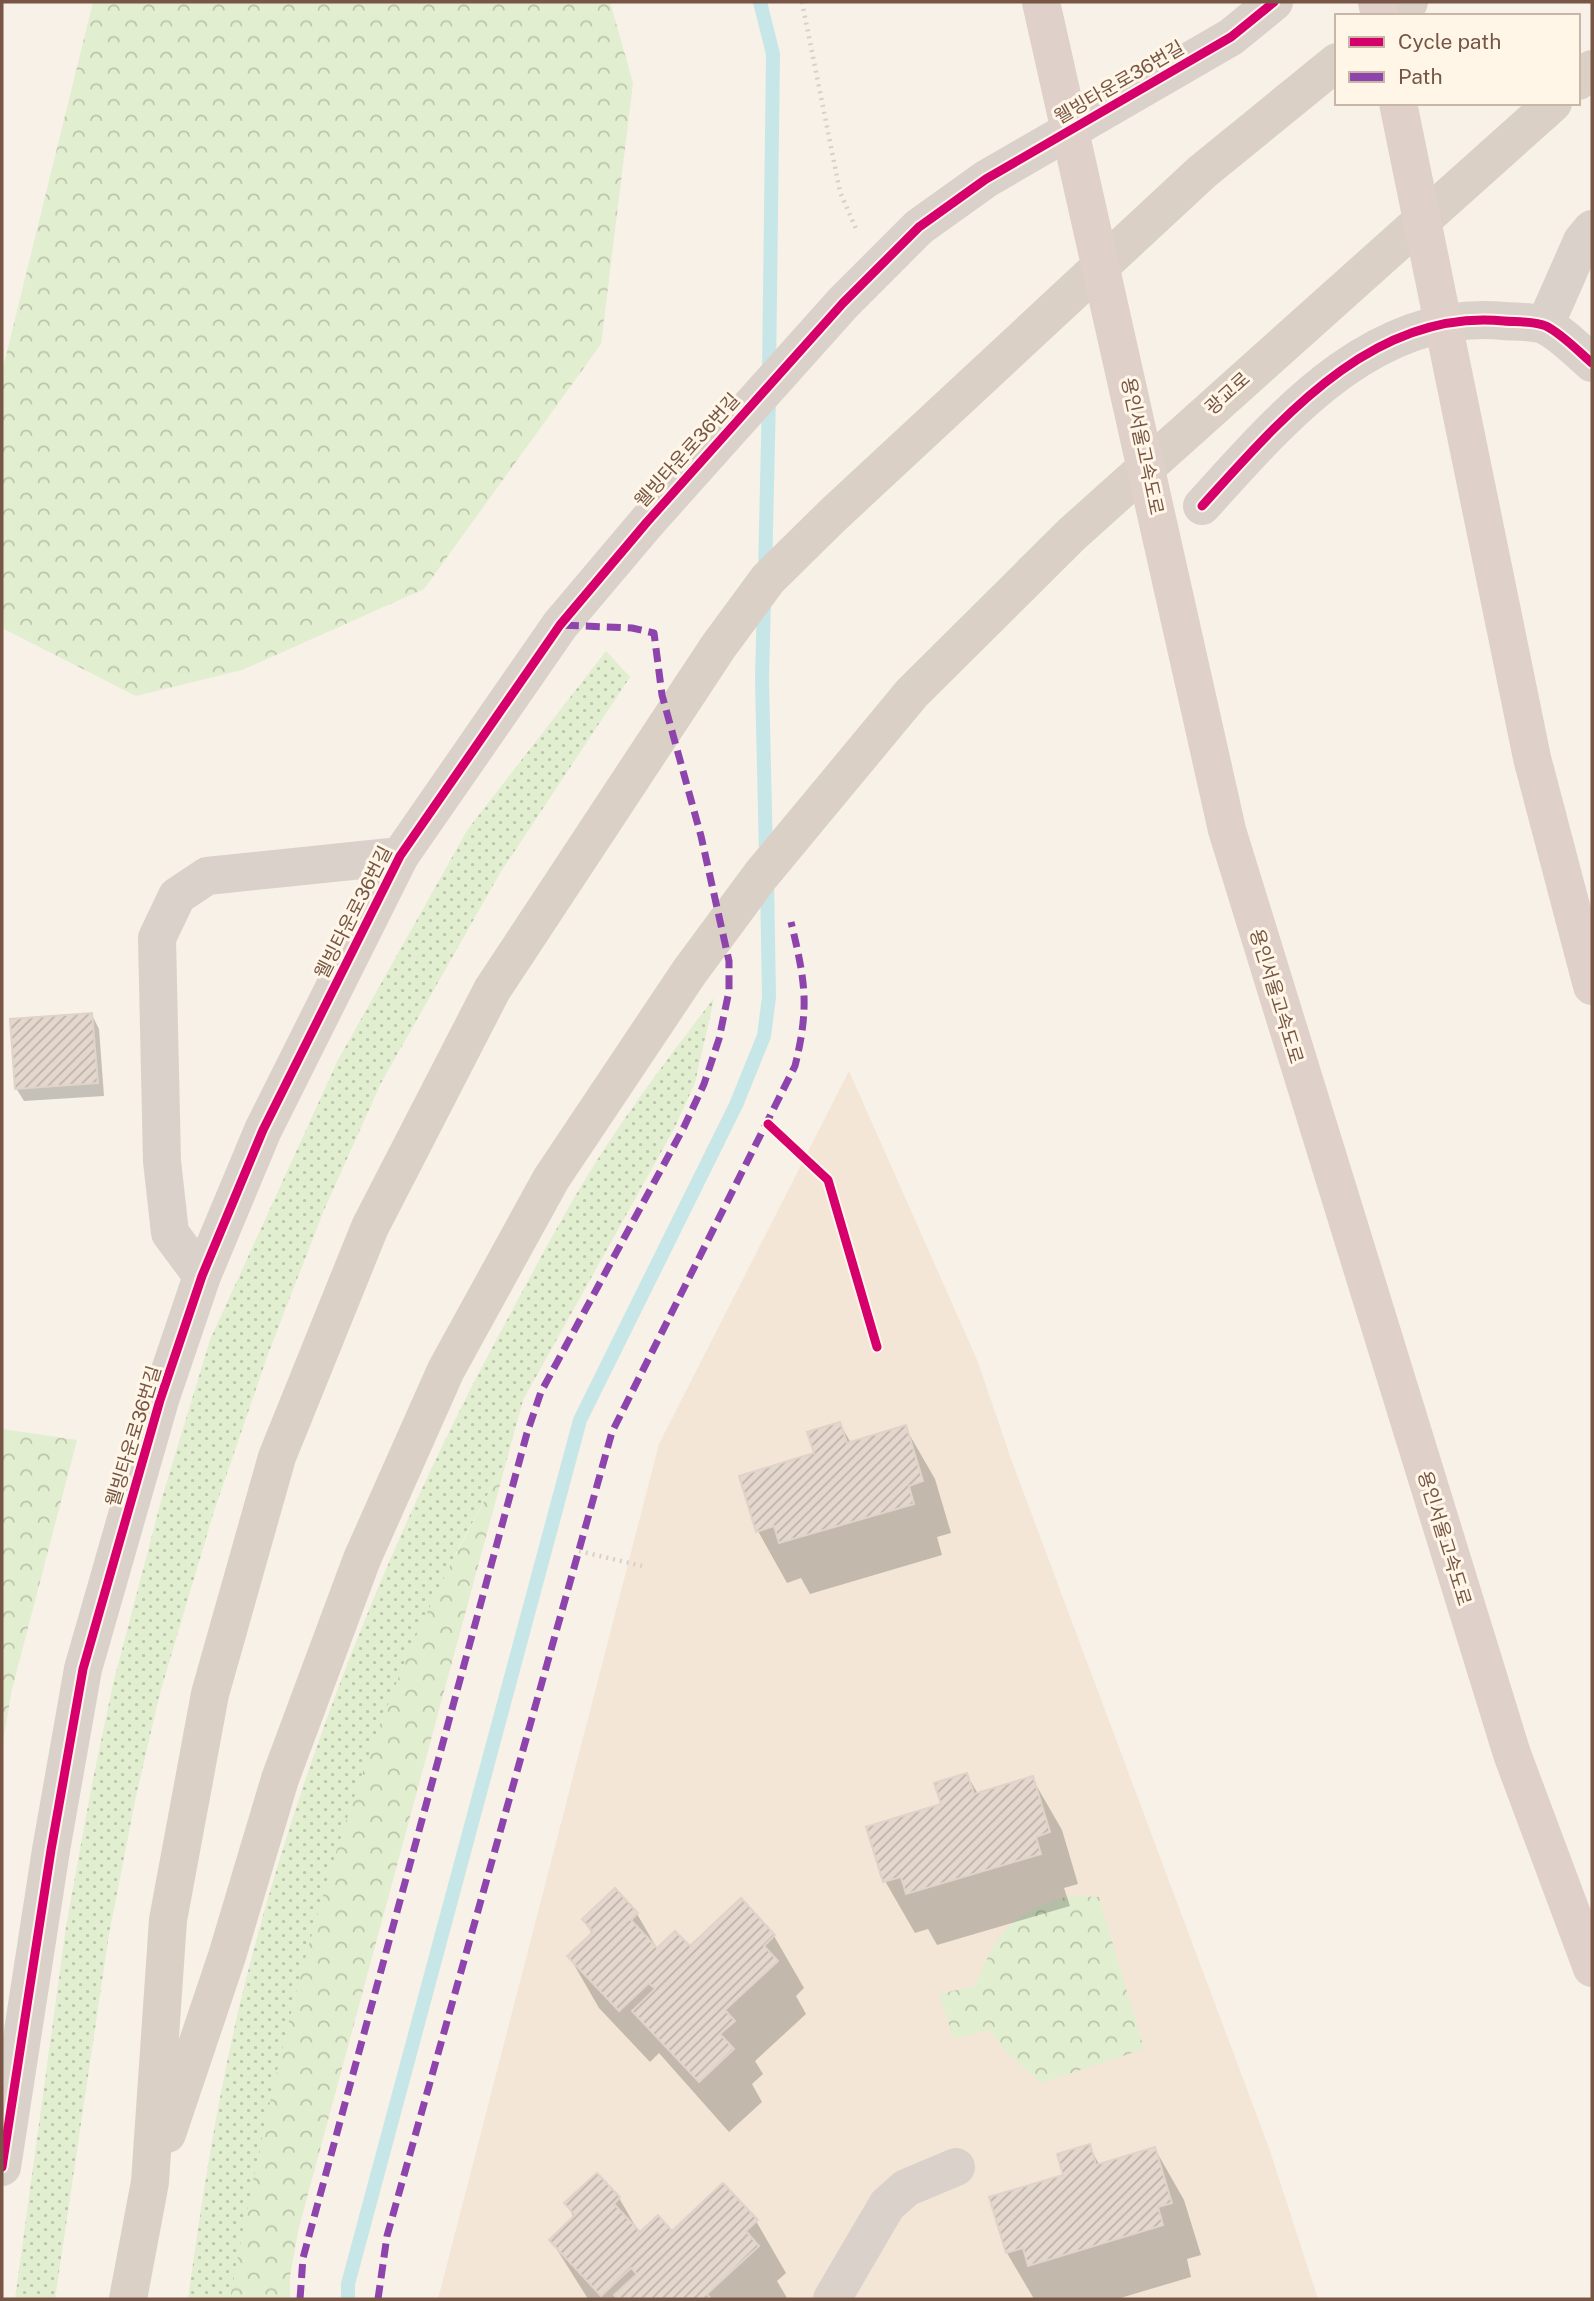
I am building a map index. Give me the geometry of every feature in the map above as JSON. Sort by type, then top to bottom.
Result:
[{"type":"highway","name":"용인서울고속도로","points":[[1041,2],[1227,830],[1512,1754],[1592,1968]]},
{"type":"highway","points":[[1398,105],[1532,758],[1592,986]]},
{"type":"main road","points":[[1394,14],[1409,2]]},
{"type":"main road","points":[[128,2299],[150,2182],[167,1920],[210,1694],[277,1457],[370,1227],[492,990],[732,627],[768,579],[832,516],[1202,172],[1335,63]]},
{"type":"main road","name":"광교로","points":[[150,2182],[227,1956],[280,1779],[362,1559],[446,1370],[551,1179],[691,971],[761,875],[912,693],[1072,534],[1551,105]]},
{"type":"street","name":"웰빙타운로36번길","points":[[2,2167],[51,1850],[83,1669],[160,1400],[202,1276],[263,1130],[400,856],[560,625],[647,522],[843,303],[919,227],[986,178],[1231,37],[1274,2]]},
{"type":"street","points":[[1545,325],[1582,241],[1592,229]]},
{"type":"street","points":[[1202,506],[1283,416],[1355,358],[1433,326],[1486,319],[1545,325],[1592,363]]},
{"type":"street","name":"웰빙타운로36번길","points":[[202,1276],[170,1233],[162,1161],[158,938],[177,896],[207,876],[400,856]]},
{"type":"street","points":[[832,2299],[887,2205],[906,2188],[956,2167]]},
{"type":"path","points":[[802,2],[840,191],[855,228],[880,267]]},
{"type":"path","points":[[579,1550],[642,1566]]},
{"type":"shaded area","points":[[849,1071],[978,1362],[1011,1459],[1269,2148],[1318,2299],[438,2299],[659,1444]]},
{"type":"green space","points":[[93,2],[610,2],[633,83],[601,344],[424,589],[242,670],[136,696],[2,628],[2,372]]},
{"type":"green space","points":[[606,651],[630,677],[500,873],[381,1083],[324,1210],[268,1354],[214,1511],[160,1693],[136,1796],[109,1934],[55,2299],[15,2299],[66,1927],[91,1789],[113,1684],[161,1501],[210,1340],[338,1060],[468,829]]},
{"type":"green space","points":[[714,998],[695,1083],[674,1129],[523,1400],[507,1459],[459,1547],[407,1658],[331,1871],[295,1997],[230,2299],[188,2299],[215,2126],[241,1998],[302,1789],[363,1625],[433,1465],[472,1386],[556,1231],[614,1134]]},
{"type":"green space","points":[[2,1429],[77,1440],[12,1689],[2,1747]]},
{"type":"green space","points":[[507,1459],[299,2227],[290,2276],[290,2299],[230,2299],[281,2055],[301,1974],[349,1813],[376,1735],[418,1632]]},
{"type":"green space","points":[[1071,1896],[1099,1897],[1144,2049],[1041,2083],[1006,2052],[990,2030],[954,2039],[939,1994],[975,1986],[991,1951],[1009,1926],[1035,1908]]},
{"type":"building","points":[[92,1013],[98,1083],[15,1089],[10,1019]]},
{"type":"building","points":[[840,1422],[847,1443],[906,1425],[923,1481],[909,1486],[914,1504],[779,1543],[774,1526],[756,1532],[739,1476],[814,1453],[807,1432]]},
{"type":"building","points":[[967,1773],[974,1794],[1033,1776],[1050,1832],[1036,1837],[1041,1854],[906,1894],[901,1877],[883,1882],[866,1827],[941,1804],[934,1783]]},
{"type":"building","points":[[615,1888],[638,1913],[631,1920],[657,1948],[675,1931],[690,1946],[741,1898],[775,1935],[764,1946],[778,1961],[725,2010],[735,2021],[720,2034],[734,2049],[699,2082],[632,2011],[655,1989],[649,1983],[619,2011],[567,1956],[593,1932],[582,1919]]},
{"type":"building","points":[[1090,2144],[1096,2165],[1155,2147],[1172,2203],[1158,2207],[1163,2225],[1028,2266],[1023,2248],[1006,2253],[989,2197],[1063,2175],[1057,2154]]},
{"type":"building","points":[[597,2173],[620,2197],[614,2204],[640,2232],[658,2215],[672,2231],[723,2183],[758,2220],[746,2231],[759,2246],[707,2294],[711,2299],[618,2299],[614,2295],[637,2274],[631,2268],[601,2296],[549,2240],[575,2215],[564,2203]]},
{"type":"waterway","points":[[760,2],[773,54],[769,373]]},
{"type":"waterway","points":[[765,573],[769,397]]},
{"type":"waterway","points":[[764,600],[762,679],[766,856]]},
{"type":"waterway","points":[[348,2299],[348,2284],[580,1420],[736,1105],[764,1036],[769,997],[767,880]]},
{"type":"marked path","points":[[300,2299],[303,2258],[527,1433],[541,1392],[684,1127],[704,1084],[719,1039],[729,991],[729,961],[701,836],[662,695],[654,633],[632,628],[560,625]]},
{"type":"marked path","points":[[378,2299],[387,2236],[612,1432],[795,1066],[803,1026],[804,993],[791,922]]},
{"type":"cycle path","points":[[2,2167],[51,1850],[83,1669],[160,1400],[202,1276],[263,1130],[400,856],[560,625],[647,522],[843,303],[919,227],[986,179],[1231,37],[1274,2]]},
{"type":"cycle path","points":[[1202,506],[1297,406],[1333,376],[1371,351],[1413,332],[1457,322],[1536,323],[1558,333],[1592,363]]},
{"type":"cycle path","points":[[768,1124],[828,1180],[877,1347]]}]
